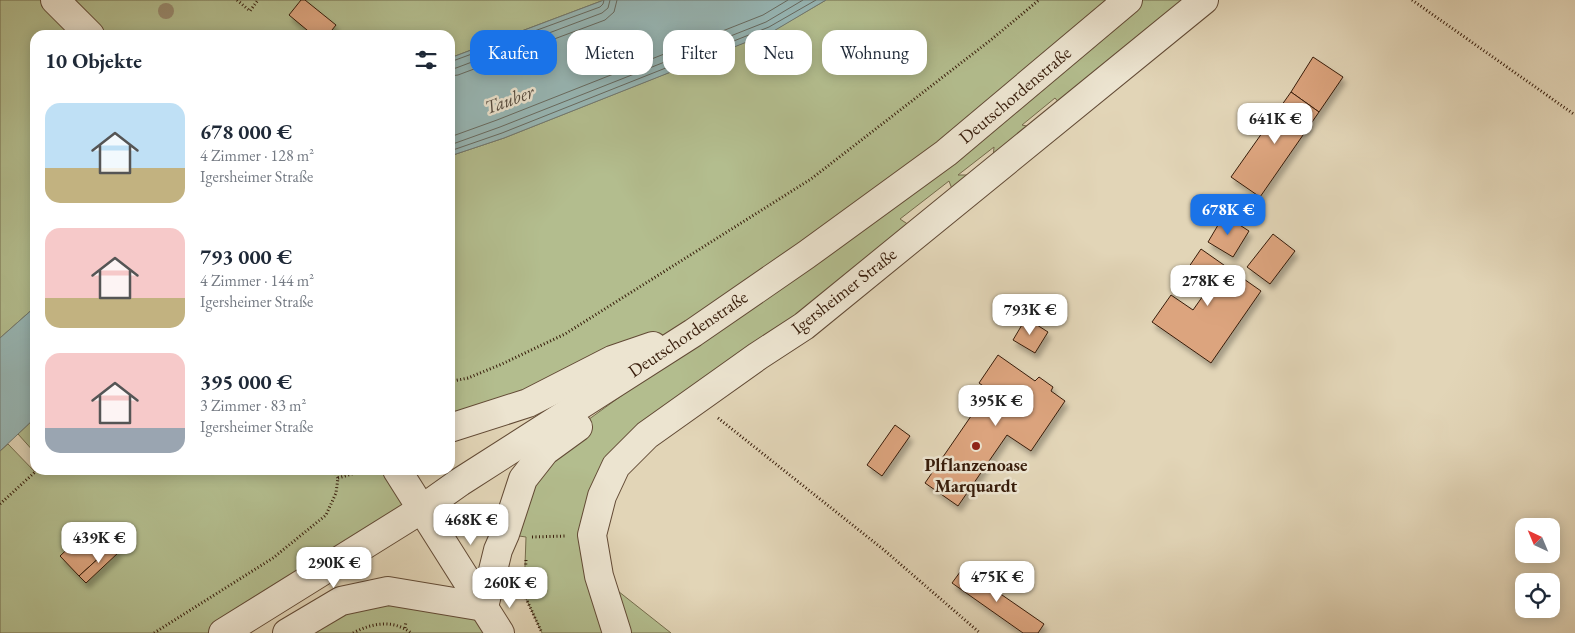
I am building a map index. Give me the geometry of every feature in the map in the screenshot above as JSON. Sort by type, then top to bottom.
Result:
[{"type":"street","points":[[55,0],[85,30]]},
{"type":"street","name":"Deutschordenstraße","points":[[224,633],[422,509],[460,482],[693,333],[806,255],[946,153],[1128,0]]},
{"type":"street","name":"Igersheimer Straße","points":[[617,633],[599,576],[592,535],[602,496],[616,466],[647,435],[758,356],[804,326],[1204,0]]},
{"type":"street","points":[[455,426],[528,403],[612,360],[693,333]]},
{"type":"street","points":[[484,607],[498,550],[515,535],[523,479],[545,451],[639,383],[693,333]]},
{"type":"street","points":[[400,475],[500,633]]},
{"type":"street","points":[[286,633],[341,601],[388,591],[484,607]]},
{"type":"path","points":[[238,0],[250,11],[258,0]]},
{"type":"path","points":[[455,381],[485,371],[564,334],[795,189],[827,167],[1040,0]]},
{"type":"path","points":[[1412,0],[1575,115]]},
{"type":"path","points":[[696,400],[884,550],[980,633]]},
{"type":"path","points":[[0,504],[32,475]]},
{"type":"path","points":[[154,633],[273,558],[326,515],[336,494],[338,478],[336,475]]},
{"type":"path","points":[[338,478],[348,475]]},
{"type":"path","points":[[460,482],[490,529],[515,535],[592,535]]},
{"type":"path","points":[[515,535],[524,594],[542,633]]},
{"type":"path","points":[[353,633],[367,626],[388,624],[405,628],[411,633]]},
{"type":"green space","points":[[0,0],[55,0],[85,30],[30,30],[30,311],[0,338]]},
{"type":"green space","points":[[75,0],[604,0],[524,30],[470,30],[470,50],[455,56],[455,30],[103,30]]},
{"type":"green space","points":[[826,0],[1204,0],[616,466],[599,576],[671,633],[542,633],[524,594],[526,537],[505,534],[545,451],[639,383],[455,427],[455,154],[504,138],[663,75],[735,75],[735,46],[745,42],[745,75],[812,75],[812,30],[774,30]],"holes":[[[1055,98],[1060,104],[1031,127],[1022,125]],[[994,147],[993,158],[967,175],[958,175]],[[949,181],[952,189],[909,225],[900,219]]]},
{"type":"green space","points":[[30,423],[30,447],[18,434]]},
{"type":"green space","points":[[8,444],[30,467],[30,475],[400,475],[422,509],[223,633],[0,633],[0,451]]},
{"type":"green space","points":[[341,601],[484,607],[500,633],[287,633]]},
{"type":"water","name":"Tauber","points":[[604,0],[826,0],[775,30],[745,30],[745,43],[735,47],[735,30],[663,30],[663,75],[504,138],[455,154],[455,56],[470,50],[470,75],[557,75],[557,30],[524,30]]},
{"type":"water","points":[[30,311],[30,423],[0,451],[0,338]]},
{"type":"building","points":[[301,0],[305,0],[336,25],[332,30],[307,30],[289,15]]},
{"type":"building","points":[[1313,57],[1343,77],[1319,112],[1291,92]]},
{"type":"building","points":[[1291,92],[1319,112],[1260,197],[1231,177]]},
{"type":"building","points":[[1224,215],[1249,231],[1233,257],[1208,242]]},
{"type":"building","points":[[1273,234],[1295,251],[1270,284],[1247,267]]},
{"type":"building","points":[[1201,249],[1261,291],[1211,363],[1152,322],[1171,295],[1193,310],[1205,293],[1182,277]]},
{"type":"building","points":[[1026,318],[1048,332],[1035,353],[1013,340]]},
{"type":"building","points":[[998,355],[1035,381],[1039,377],[1053,387],[1051,391],[1065,401],[1031,451],[1007,435],[958,506],[925,483],[989,390],[979,383]]},
{"type":"building","points":[[895,425],[910,436],[882,476],[867,465]]},
{"type":"building","points":[[93,525],[112,546],[79,576],[60,556]]},
{"type":"building","points":[[112,546],[119,552],[86,583],[79,576]]},
{"type":"building","points":[[963,568],[1044,624],[1038,633],[1023,633],[952,583]]},
{"type":"place","name":"Plflanzenoase Marquardt","points":[[976,446]]}]
